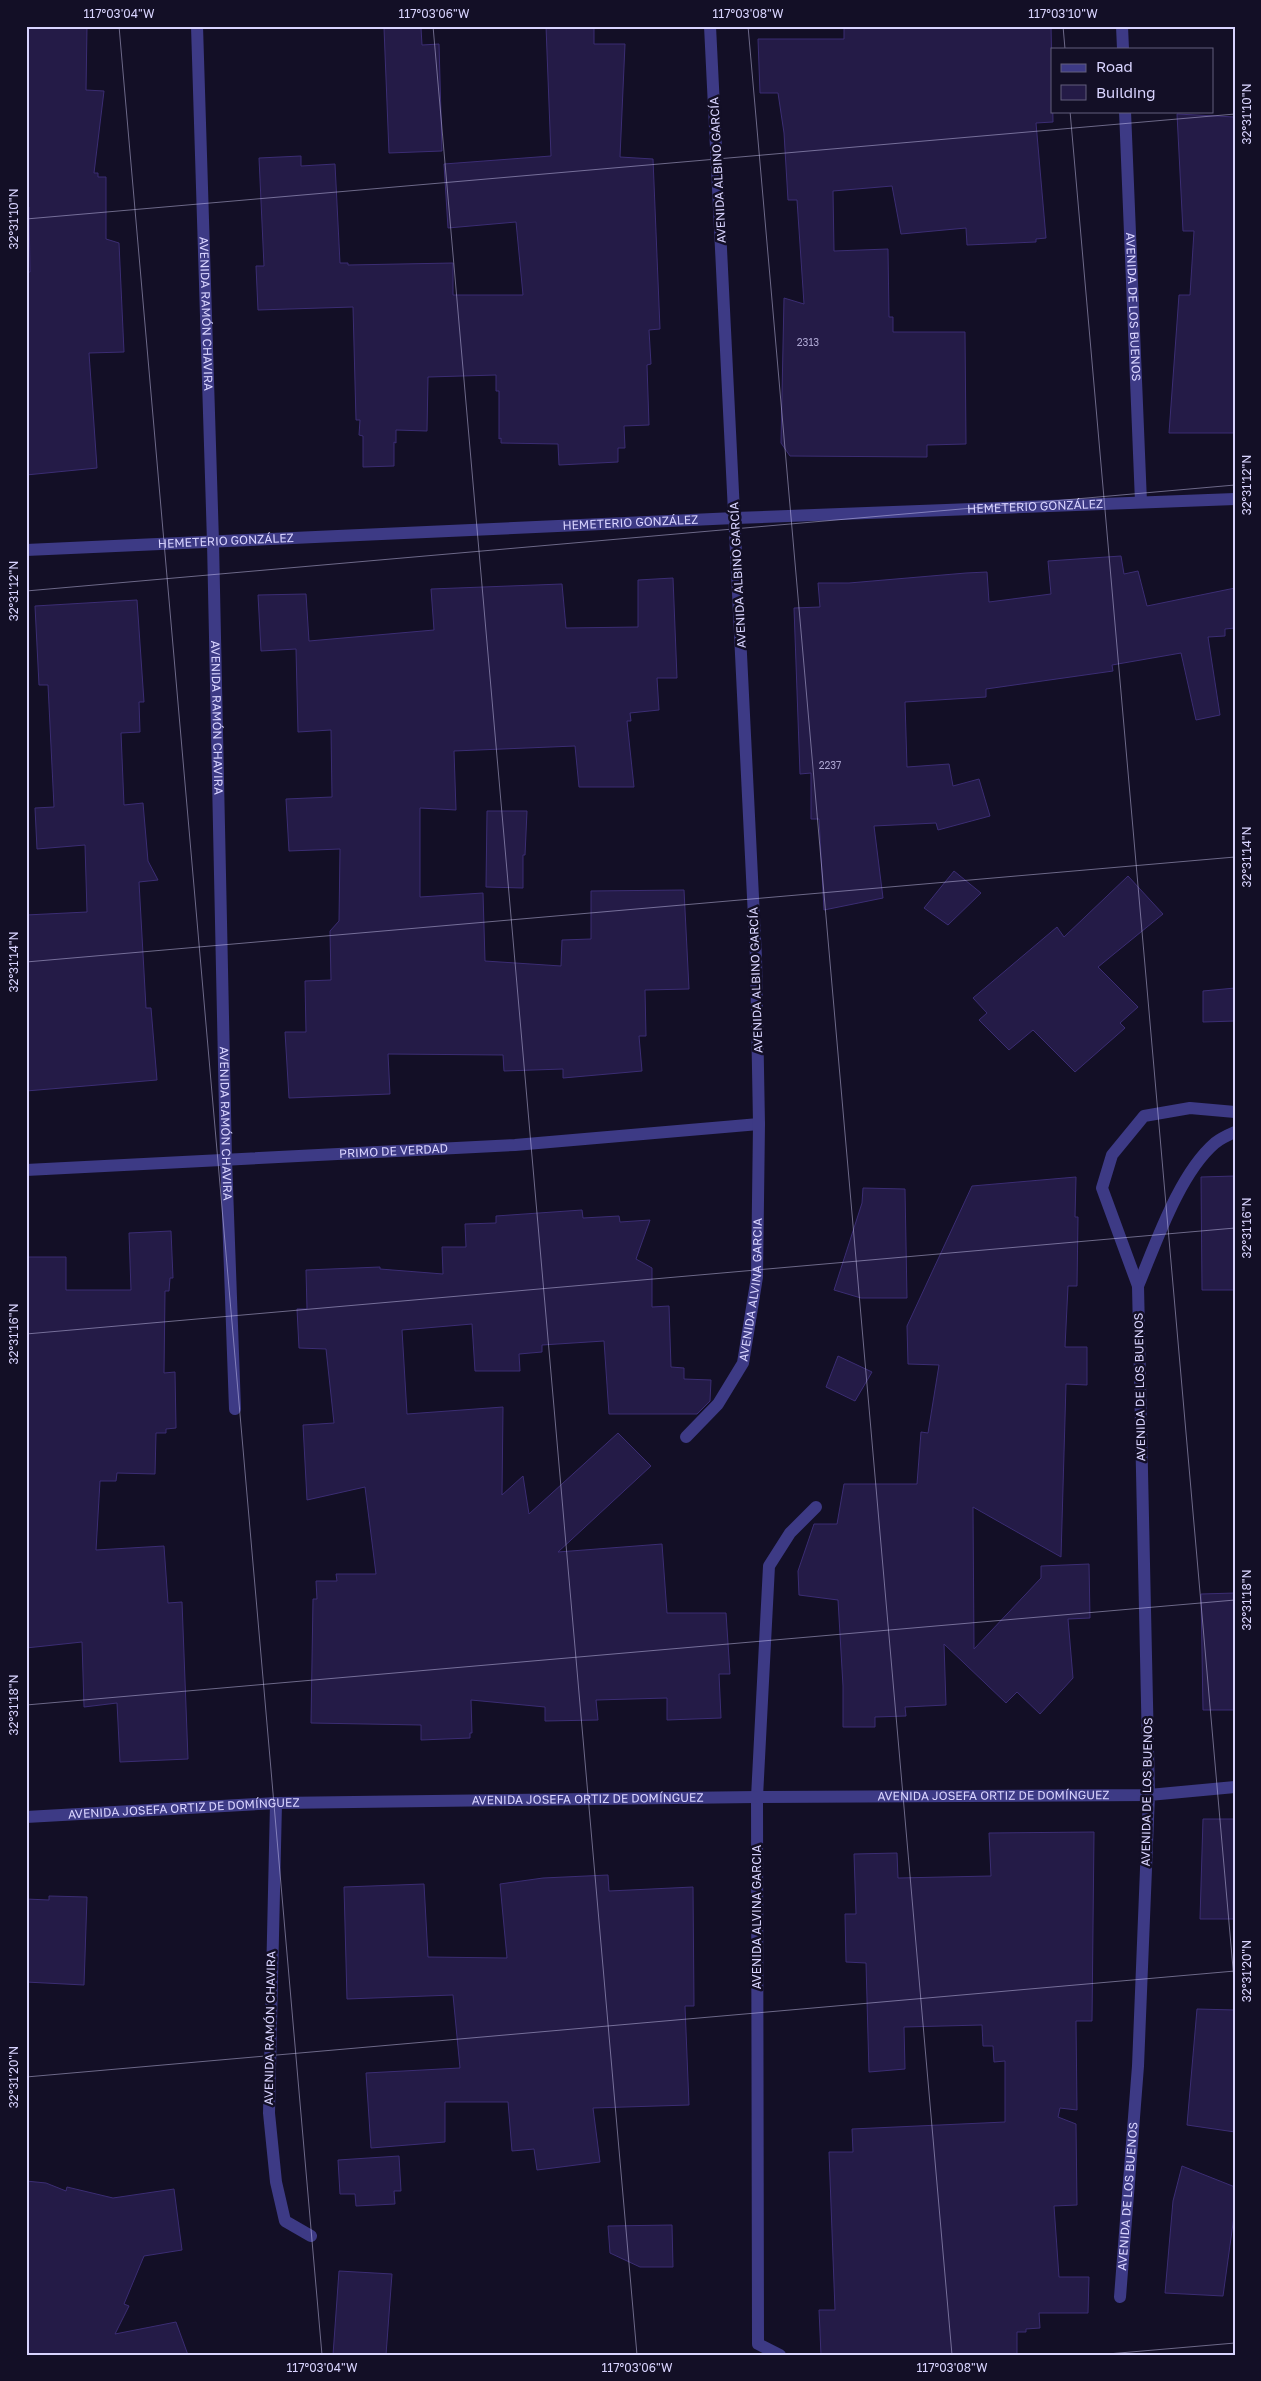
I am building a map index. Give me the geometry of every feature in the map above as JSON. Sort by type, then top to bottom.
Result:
[{"type":"street","name":"AVENIDA RAMÓN CHAVIRA","points":[[197,26],[213,542],[226,1159],[235,1409]]},
{"type":"street","name":"AVENIDA ALBINO GARCÍA","points":[[710,26],[736,518],[756,958],[759,1124]]},
{"type":"street","points":[[1122,26],[1123,48]]},
{"type":"street","name":"AVENIDA DE LOS BUENOS","points":[[1125,112],[1141,502]]},
{"type":"street","name":"HEMETERIO GONZÁLEZ","points":[[26,550],[736,518],[1235,499]]},
{"type":"street","name":"AVENIDA DE LOS BUENOS","points":[[1120,2297],[1138,2066],[1149,1795],[1138,1286],[1102,1188],[1112,1155],[1144,1116],[1190,1108],[1235,1112]]},
{"type":"street","name":"PRIMO DE VERDAD","points":[[26,1170],[514,1145],[759,1124]]},
{"type":"street","name":"AVENIDA ALVINA GARCIA","points":[[686,1436],[718,1404],[743,1363],[757,1277],[759,1124]]},
{"type":"street","name":"AVENIDA DE LOS BUENOS","points":[[1138,1286],[1169,1212],[1186,1178],[1215,1144],[1235,1132]]},
{"type":"street","name":"AVENIDA ALVINA GARCIA","points":[[780,2355],[758,2344],[757,1797],[769,1566],[790,1533],[816,1507]]},
{"type":"street","name":"AVENIDA JOSEFA ORTIZ DE DOMÍNGUEZ","points":[[26,1817],[276,1803],[757,1797],[1149,1795],[1235,1787]]},
{"type":"street","name":"AVENIDA RAMÓN CHAVIRA","points":[[276,1803],[269,2113],[276,2182],[285,2221],[311,2236]]},
{"type":"building","points":[[26,26],[87,26],[86,90],[104,91],[94,173],[98,173],[98,177],[106,177],[106,239],[119,243],[124,352],[89,353],[97,468],[26,475],[26,272],[30,272],[29,207],[26,207]]},
{"type":"building","points":[[546,26],[594,26],[594,44],[625,44],[620,157],[653,159],[660,329],[649,330],[651,364],[647,365],[649,425],[624,426],[625,448],[618,448],[618,462],[559,465],[558,444],[501,443],[501,438],[499,439],[499,391],[496,391],[496,375],[428,377],[427,431],[396,430],[394,466],[363,467],[363,436],[359,435],[360,420],[356,420],[353,307],[258,310],[256,266],[264,266],[259,158],[301,156],[301,166],[335,164],[340,263],[348,263],[348,265],[453,263],[453,295],[523,295],[516,222],[448,228],[444,164],[551,156]]},
{"type":"building","points":[[844,26],[1051,26],[1051,112],[1053,112],[1053,122],[1036,123],[1046,238],[1036,239],[1036,242],[967,245],[966,228],[901,234],[892,186],[833,191],[834,251],[888,249],[889,317],[893,317],[893,332],[965,332],[966,444],[927,445],[927,457],[790,456],[781,443],[784,298],[804,304],[797,200],[788,200],[784,133],[778,93],[760,93],[758,39],[844,39]]},
{"type":"building","points":[[384,28],[421,28],[422,45],[439,44],[442,151],[389,153]]},
{"type":"building","points":[[1177,114],[1235,117],[1235,433],[1169,433],[1179,295],[1190,295],[1194,231],[1183,231]]},
{"type":"building","points":[[1121,556],[1124,574],[1138,571],[1147,606],[1235,588],[1235,628],[1225,629],[1225,636],[1208,637],[1220,715],[1196,720],[1181,653],[1112,665],[1113,671],[986,689],[986,697],[905,702],[907,767],[949,764],[953,786],[979,779],[990,816],[938,830],[936,823],[874,826],[883,898],[824,910],[819,819],[811,819],[811,773],[800,774],[794,608],[820,607],[818,583],[849,583],[966,573],[987,572],[989,602],[1051,594],[1048,561]]},
{"type":"building","points":[[673,578],[677,678],[657,678],[659,710],[630,713],[631,721],[627,721],[634,787],[579,787],[575,746],[454,751],[456,810],[420,808],[420,897],[483,893],[485,961],[561,966],[562,940],[591,939],[591,891],[684,890],[689,989],[645,990],[646,1036],[639,1036],[642,1071],[563,1078],[563,1069],[504,1071],[503,1055],[388,1054],[390,1094],[289,1098],[285,1032],[306,1032],[305,981],[331,980],[330,931],[339,921],[340,849],[289,851],[286,799],[332,797],[331,730],[298,732],[296,649],[261,651],[258,595],[306,594],[309,641],[434,630],[431,589],[562,584],[566,628],[638,627],[638,580]]},
{"type":"building","points":[[137,600],[144,702],[139,702],[140,732],[121,733],[124,805],[143,803],[148,861],[158,880],[139,882],[146,1008],[151,1008],[157,1080],[26,1091],[26,915],[87,912],[85,845],[37,849],[35,808],[54,807],[48,685],[39,685],[35,606]]},
{"type":"building","points":[[487,811],[527,811],[525,855],[523,855],[523,888],[486,887]]},
{"type":"building","points":[[954,871],[981,893],[948,925],[924,908]]},
{"type":"building","points":[[1128,876],[1163,914],[1098,967],[1138,1007],[1120,1023],[1125,1028],[1075,1072],[1033,1030],[1009,1050],[979,1020],[987,1013],[973,998],[1057,927],[1064,937]]},
{"type":"building","points":[[1235,988],[1235,1021],[1203,1022],[1203,991]]},
{"type":"building","points":[[1235,1176],[1235,1290],[1202,1290],[1201,1177]]},
{"type":"building","points":[[1076,1177],[1075,1217],[1078,1217],[1077,1286],[1068,1286],[1065,1347],[1087,1347],[1087,1385],[1066,1384],[1061,1557],[973,1507],[974,1649],[1041,1578],[1041,1566],[1089,1564],[1090,1618],[1068,1619],[1073,1678],[1040,1714],[1017,1692],[1006,1703],[944,1644],[946,1705],[905,1707],[906,1716],[875,1717],[875,1727],[843,1727],[843,1686],[838,1600],[799,1595],[798,1571],[814,1524],[837,1524],[844,1484],[917,1484],[921,1432],[928,1433],[939,1365],[908,1364],[907,1326],[972,1186]]},
{"type":"building","points":[[863,1188],[905,1189],[907,1298],[861,1298],[834,1290],[862,1203]]},
{"type":"building","points":[[582,1210],[583,1218],[619,1216],[620,1222],[650,1220],[636,1259],[652,1268],[652,1307],[669,1306],[671,1367],[684,1368],[684,1379],[711,1380],[710,1401],[697,1414],[609,1414],[604,1341],[542,1345],[542,1352],[519,1354],[520,1371],[475,1371],[472,1324],[402,1330],[407,1414],[503,1407],[502,1495],[523,1476],[529,1514],[618,1433],[651,1466],[558,1552],[662,1544],[667,1613],[726,1613],[730,1674],[719,1674],[721,1718],[667,1720],[667,1698],[596,1700],[598,1720],[545,1721],[545,1707],[471,1700],[472,1733],[470,1733],[470,1738],[421,1740],[421,1725],[311,1723],[313,1599],[317,1599],[316,1581],[337,1581],[336,1574],[376,1574],[365,1487],[307,1500],[303,1425],[334,1423],[326,1349],[299,1348],[297,1309],[307,1309],[306,1270],[380,1267],[380,1269],[443,1274],[442,1247],[466,1247],[465,1224],[496,1223],[496,1216]]},
{"type":"building","points":[[171,1231],[173,1278],[170,1278],[169,1291],[165,1291],[164,1373],[175,1372],[176,1428],[166,1429],[166,1433],[156,1433],[155,1474],[117,1473],[116,1481],[100,1481],[96,1550],[164,1546],[168,1603],[182,1602],[188,1759],[120,1762],[117,1703],[84,1707],[82,1642],[26,1648],[26,1257],[66,1257],[66,1290],[131,1290],[129,1233]]},
{"type":"building","points":[[838,1356],[872,1372],[855,1401],[826,1387]]},
{"type":"building","points":[[1235,1593],[1235,1710],[1203,1710],[1201,1594]]},
{"type":"building","points":[[1203,1819],[1235,1819],[1235,1919],[1200,1919]]},
{"type":"building","points":[[1094,1832],[1092,2021],[1076,2021],[1077,2110],[1060,2108],[1058,2117],[1076,2124],[1077,2205],[1054,2206],[1059,2277],[1089,2277],[1088,2313],[1039,2313],[1040,2328],[1026,2329],[1026,2332],[1017,2332],[1017,2355],[821,2355],[819,2310],[835,2310],[829,2152],[853,2152],[852,2129],[1005,2122],[1005,2061],[994,2062],[993,2046],[983,2046],[982,2025],[904,2027],[905,2069],[869,2072],[866,1963],[846,1962],[845,1914],[856,1914],[854,1854],[897,1853],[898,1878],[991,1876],[989,1833]]},
{"type":"building","points":[[608,1875],[609,1891],[693,1887],[694,2006],[685,2006],[689,2105],[593,2108],[600,2162],[537,2170],[534,2149],[512,2151],[508,2102],[445,2102],[445,2142],[371,2148],[366,2073],[460,2068],[453,1995],[347,1999],[344,1887],[424,1884],[428,1957],[507,1958],[500,1884],[543,1878]]},
{"type":"building","points":[[49,1896],[87,1897],[84,1985],[26,1982],[26,1899],[49,1900]]},
{"type":"building","points":[[1197,2009],[1235,2010],[1235,2132],[1187,2125]]},
{"type":"building","points":[[399,2156],[401,2191],[394,2191],[395,2204],[356,2206],[355,2194],[340,2194],[338,2160]]},
{"type":"building","points":[[1182,2166],[1235,2187],[1235,2209],[1223,2296],[1165,2293],[1173,2201]]},
{"type":"building","points":[[26,2181],[46,2183],[66,2191],[67,2187],[113,2198],[174,2189],[182,2250],[144,2256],[124,2304],[129,2306],[115,2334],[176,2322],[188,2355],[26,2355]]},
{"type":"building","points":[[672,2225],[673,2267],[640,2267],[610,2253],[608,2226]]},
{"type":"building","points":[[339,2271],[392,2274],[386,2355],[333,2355]]}]
